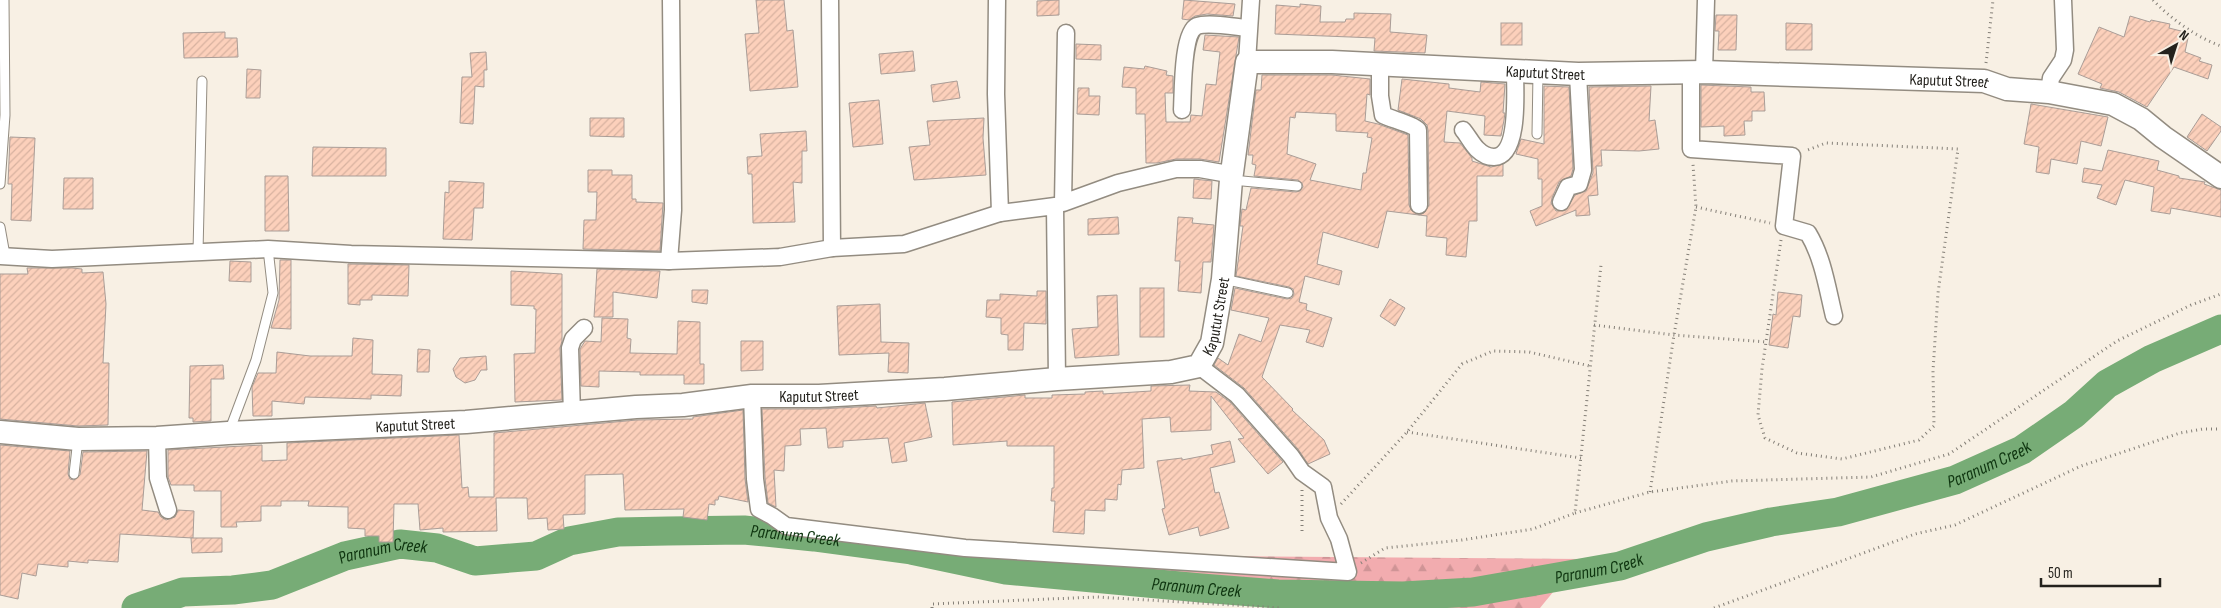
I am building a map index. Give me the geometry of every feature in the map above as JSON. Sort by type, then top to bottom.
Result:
[{"type":"street","points":[[669,261],[673,210],[671,0]]},
{"type":"street","points":[[830,0],[832,248]]},
{"type":"street","points":[[997,0],[996,94],[1000,213]]},
{"type":"street","points":[[1247,62],[1251,0]]},
{"type":"street","points":[[1706,0],[1697,73],[1692,149],[1792,156],[1784,226],[1808,233],[1814,243],[1821,259],[1834,316]]},
{"type":"street","points":[[2050,92],[2052,78],[2063,60],[2065,50],[2063,0]]},
{"type":"street","points":[[1182,110],[1187,41],[1192,30],[1197,26],[1206,25],[1248,28]]},
{"type":"street","points":[[1057,379],[1059,204],[1066,33]]},
{"type":"street","name":"Kaputut Street","points":[[0,432],[78,439],[157,438],[466,422],[636,407],[683,405],[752,396],[884,393],[1171,372],[1199,366],[1212,343],[1223,279],[1247,62],[1332,62],[1538,73],[1697,73],[1984,81],[2007,89],[2050,92],[2113,104],[2141,119],[2163,137],[2221,177]]},
{"type":"street","points":[[1380,66],[1380,96],[1383,115],[1397,122],[1413,125],[1418,130],[1419,206]]},
{"type":"street","points":[[1463,130],[1476,148],[1486,156],[1496,157],[1505,152],[1511,142],[1514,126],[1515,72]]},
{"type":"street","points":[[1561,202],[1568,187],[1579,184],[1583,170],[1578,74]]},
{"type":"street","points":[[3,256],[52,259],[268,249],[351,254],[669,261],[780,257],[832,248],[904,244],[1000,213],[1059,204],[1118,183],[1176,168],[1200,168],[1233,177]]},
{"type":"street","points":[[572,414],[570,348],[573,339],[584,328]]},
{"type":"street","points":[[752,396],[755,479],[759,509],[786,526],[966,548],[1348,572],[1339,539],[1329,518],[1323,487],[1302,472],[1291,456],[1237,394],[1199,366]]},
{"type":"street","points":[[157,438],[158,478],[168,510]]},
{"type":"lane","points":[[0,184],[5,115],[4,0]]},
{"type":"lane","points":[[1537,134],[1538,73]]},
{"type":"lane","points":[[198,252],[202,81]]},
{"type":"lane","points":[[1233,177],[1297,186]]},
{"type":"lane","points":[[0,227],[3,256]]},
{"type":"lane","points":[[228,433],[256,360],[273,293],[268,249]]},
{"type":"lane","points":[[1223,279],[1288,293]]},
{"type":"lane","points":[[74,474],[78,439]]},
{"type":"path","points":[[1984,81],[1992,0]]},
{"type":"path","points":[[2153,0],[2170,17],[2209,41],[2221,46]]},
{"type":"path","points":[[1696,207],[1784,226],[1777,260],[1762,369],[1758,415],[1765,438],[1797,453],[1842,459],[1919,440],[1934,426],[1933,371],[1938,293],[1958,149],[1826,143],[1792,156]]},
{"type":"path","points":[[1650,492],[1696,207],[1692,149]]},
{"type":"path","points":[[1575,512],[1601,265]]},
{"type":"path","points":[[1348,572],[1385,548],[1462,540],[1533,529],[1575,512],[1650,492],[1732,481],[1871,477],[1949,454],[2117,341],[2190,305],[2221,294]]},
{"type":"path","points":[[1594,325],[1674,335],[1767,342]]},
{"type":"path","points":[[1329,518],[1407,432],[1462,364],[1493,351],[1529,352],[1590,366]]},
{"type":"path","points":[[1714,608],[1915,534],[1955,525],[2081,466],[2180,433],[2203,429],[2221,429]]},
{"type":"path","points":[[1407,432],[1580,458]]},
{"type":"path","points":[[1302,472],[1302,532]]},
{"type":"path","points":[[932,608],[932,604],[1097,597],[1282,608]]},
{"type":"green space","points":[[1089,555],[1580,559],[1540,608],[1330,608],[1107,593]]},
{"type":"building","points":[[756,0],[784,0],[787,31],[793,30],[798,87],[750,91],[745,34],[759,33]]},
{"type":"building","points":[[1059,0],[1059,15],[1037,16],[1037,1]]},
{"type":"building","points":[[1184,0],[1235,4],[1233,16],[1207,14],[1195,16],[1189,20],[1182,19]]},
{"type":"building","points":[[1300,4],[1321,6],[1320,22],[1345,22],[1346,19],[1354,19],[1354,13],[1391,14],[1390,32],[1427,35],[1425,53],[1374,51],[1375,38],[1275,34],[1276,5],[1300,7]]},
{"type":"building","points":[[1716,15],[1737,15],[1736,50],[1718,50],[1719,31],[1715,31]]},
{"type":"building","points":[[2130,16],[2150,22],[2151,20],[2170,24],[2169,28],[2189,33],[2185,52],[2201,58],[2199,61],[2212,65],[2208,79],[2174,67],[2147,107],[2119,92],[2100,88],[2102,84],[2078,74],[2099,27],[2124,37]]},
{"type":"building","points":[[1501,23],[1522,23],[1522,45],[1501,45]]},
{"type":"building","points":[[1786,23],[1812,24],[1812,50],[1786,50]]},
{"type":"building","points":[[225,32],[225,38],[237,38],[238,57],[184,58],[183,33]]},
{"type":"building","points":[[1205,35],[1239,37],[1219,162],[1200,159],[1176,159],[1146,163],[1145,114],[1136,114],[1136,88],[1122,87],[1124,67],[1144,69],[1145,66],[1167,71],[1166,75],[1173,76],[1173,93],[1165,93],[1166,122],[1190,122],[1191,115],[1202,116],[1206,84],[1216,85],[1220,52],[1203,50]]},
{"type":"building","points":[[1076,44],[1101,45],[1101,60],[1076,59]]},
{"type":"building","points":[[913,51],[915,71],[881,74],[879,54]]},
{"type":"building","points":[[486,52],[487,70],[484,70],[484,87],[475,86],[473,124],[460,123],[462,77],[472,77],[470,53]]},
{"type":"building","points":[[247,69],[261,70],[260,98],[246,98]]},
{"type":"building","points":[[1262,75],[1332,75],[1370,79],[1370,95],[1367,94],[1365,121],[1408,135],[1409,205],[1411,210],[1419,215],[1387,211],[1378,248],[1323,232],[1317,264],[1342,271],[1339,285],[1305,276],[1299,302],[1307,304],[1306,310],[1332,318],[1323,347],[1306,342],[1310,330],[1280,325],[1262,377],[1292,410],[1324,440],[1330,454],[1308,464],[1298,449],[1244,388],[1214,365],[1218,358],[1228,365],[1239,334],[1261,342],[1269,318],[1231,310],[1235,288],[1287,299],[1292,298],[1294,294],[1293,289],[1289,287],[1236,276],[1243,226],[1240,226],[1242,209],[1246,210],[1251,188],[1296,192],[1300,191],[1303,187],[1302,183],[1298,180],[1254,176],[1256,165],[1252,164],[1253,155],[1248,155],[1256,90],[1261,90]],"holes":[[[1296,112],[1336,114],[1336,131],[1368,133],[1367,137],[1372,138],[1366,173],[1363,173],[1361,190],[1310,180],[1316,164],[1287,154],[1290,117],[1295,118]]]},
{"type":"building","points":[[1402,79],[1449,84],[1449,88],[1480,92],[1481,82],[1505,84],[1503,113],[1505,113],[1501,136],[1484,135],[1485,116],[1447,111],[1444,142],[1460,143],[1472,158],[1472,161],[1491,167],[1503,164],[1503,176],[1477,176],[1477,221],[1469,221],[1466,257],[1446,255],[1447,238],[1426,236],[1427,216],[1419,215],[1424,213],[1429,205],[1428,130],[1427,125],[1421,119],[1398,110]]},
{"type":"building","points":[[957,81],[960,98],[933,102],[931,85]]},
{"type":"building","points":[[1701,85],[1751,87],[1751,92],[1764,92],[1765,111],[1752,111],[1752,121],[1744,121],[1745,135],[1724,136],[1724,126],[1701,127]]},
{"type":"building","points":[[1544,86],[1569,87],[1573,169],[1571,176],[1559,182],[1552,198],[1551,203],[1556,211],[1566,210],[1575,195],[1586,191],[1593,173],[1589,87],[1651,86],[1649,121],[1655,120],[1659,149],[1639,151],[1601,150],[1602,166],[1596,166],[1598,195],[1588,196],[1590,215],[1576,216],[1576,210],[1536,226],[1530,211],[1542,206],[1542,179],[1538,179],[1538,159],[1516,154],[1521,139],[1544,144]]},
{"type":"building","points":[[1078,88],[1089,88],[1089,96],[1100,96],[1099,115],[1077,114]]},
{"type":"building","points":[[879,100],[883,144],[853,147],[849,103]]},
{"type":"building","points":[[2031,104],[2108,117],[2101,146],[2081,141],[2077,164],[2051,159],[2049,174],[2036,172],[2039,147],[2024,144]]},
{"type":"building","points":[[2202,114],[2221,127],[2221,131],[2207,151],[2187,137]]},
{"type":"building","points":[[590,118],[624,118],[624,137],[590,136]]},
{"type":"building","points":[[984,118],[983,138],[986,175],[914,180],[909,147],[930,145],[927,121]]},
{"type":"building","points":[[806,131],[807,151],[802,151],[802,183],[793,182],[795,222],[753,223],[752,174],[748,174],[747,157],[762,156],[760,134]]},
{"type":"building","points":[[10,137],[35,138],[31,221],[11,220],[12,184],[8,184]]},
{"type":"building","points":[[313,147],[386,148],[386,176],[312,176]]},
{"type":"building","points":[[2108,150],[2159,161],[2157,170],[2179,176],[2179,178],[2205,182],[2204,184],[2221,190],[2221,217],[2171,208],[2170,214],[2151,211],[2154,187],[2125,180],[2116,205],[2097,198],[2102,185],[2082,182],[2084,168],[2102,171]]},
{"type":"building","points":[[588,170],[612,170],[612,175],[632,175],[632,199],[636,199],[636,202],[663,203],[660,251],[583,249],[584,220],[596,220],[597,192],[588,192]]},
{"type":"building","points":[[265,176],[288,176],[289,231],[265,231]]},
{"type":"building","points":[[64,178],[93,178],[93,209],[63,209]]},
{"type":"building","points":[[1194,179],[1212,181],[1211,199],[1193,198]]},
{"type":"building","points":[[449,181],[484,183],[483,208],[474,208],[472,240],[443,239],[445,192],[449,193]]},
{"type":"building","points":[[1118,217],[1119,234],[1088,235],[1088,219]]},
{"type":"building","points":[[1178,217],[1193,218],[1192,223],[1214,225],[1211,262],[1203,262],[1201,293],[1178,291],[1180,261],[1175,261]]},
{"type":"building","points":[[280,260],[291,260],[291,329],[271,328],[279,300]]},
{"type":"building","points":[[230,261],[251,262],[251,282],[229,281]]},
{"type":"building","points":[[348,264],[409,265],[408,296],[372,295],[372,300],[360,300],[360,305],[348,304]]},
{"type":"building","points":[[27,268],[72,268],[82,269],[82,273],[103,272],[106,304],[103,363],[109,363],[108,425],[78,426],[0,419],[0,274],[28,274]]},
{"type":"building","points":[[597,269],[660,271],[657,298],[613,292],[613,317],[594,317]]},
{"type":"building","points":[[511,271],[562,274],[562,341],[560,348],[562,400],[515,402],[514,354],[535,353],[536,309],[534,309],[534,306],[511,305]]},
{"type":"building","points":[[1140,288],[1164,288],[1164,337],[1140,337]]},
{"type":"building","points":[[692,290],[708,290],[707,304],[692,302]]},
{"type":"building","points":[[1037,291],[1046,291],[1046,324],[1024,323],[1023,350],[1008,350],[1008,335],[1001,334],[1001,318],[986,317],[987,300],[1000,300],[1000,294],[1037,296]]},
{"type":"building","points":[[1778,292],[1802,295],[1800,317],[1793,316],[1788,348],[1769,345],[1773,314],[1776,315]]},
{"type":"building","points":[[1117,295],[1119,355],[1075,358],[1072,329],[1098,327],[1097,296]]},
{"type":"building","points":[[1390,299],[1405,308],[1395,326],[1380,316]]},
{"type":"building","points":[[880,304],[881,342],[909,343],[908,373],[888,372],[889,353],[839,355],[837,306]]},
{"type":"building","points":[[602,318],[628,319],[627,338],[631,339],[630,353],[677,354],[678,321],[700,322],[700,364],[704,364],[704,384],[684,384],[684,375],[640,375],[640,372],[599,371],[599,387],[581,386],[580,349],[585,341],[601,342]]},
{"type":"building","points":[[353,338],[373,340],[372,374],[402,375],[401,396],[371,395],[371,399],[305,397],[304,404],[272,401],[272,416],[253,416],[252,387],[258,373],[276,373],[277,352],[310,356],[352,356]]},
{"type":"building","points":[[741,341],[763,341],[763,370],[741,371]]},
{"type":"building","points":[[418,349],[430,350],[429,372],[417,372]]},
{"type":"building","points":[[486,356],[487,370],[481,370],[475,380],[465,383],[456,377],[453,369],[460,358]]},
{"type":"building","points":[[223,365],[224,379],[211,379],[211,421],[193,422],[193,418],[189,418],[190,366]]},
{"type":"building","points":[[1190,385],[1189,391],[1216,392],[1230,402],[1283,462],[1268,474],[1238,439],[1244,438],[1211,396],[1211,430],[1171,432],[1170,417],[1142,419],[1144,468],[1122,470],[1121,485],[1118,484],[1117,500],[1105,499],[1105,511],[1085,510],[1084,534],[1053,532],[1055,501],[1051,501],[1052,488],[1054,488],[1054,446],[1007,446],[1007,441],[953,445],[952,402],[1025,395],[1025,398],[1052,398],[1052,395],[1085,394],[1085,392],[1103,391],[1103,394],[1151,391],[1151,386]]},
{"type":"building","points":[[925,403],[932,437],[904,443],[907,461],[892,463],[888,438],[843,441],[843,447],[828,448],[826,428],[800,429],[801,445],[785,446],[784,471],[774,470],[776,507],[768,503],[762,409],[820,409],[876,406],[877,408]]},
{"type":"building","points":[[743,410],[745,479],[748,502],[719,496],[718,500],[715,500],[715,505],[709,504],[707,520],[683,517],[684,509],[625,510],[623,474],[585,475],[585,514],[563,515],[564,529],[548,530],[547,518],[528,519],[527,498],[496,498],[497,531],[443,532],[443,528],[420,530],[418,504],[394,504],[393,542],[379,542],[379,536],[365,536],[365,529],[348,528],[348,507],[308,506],[309,501],[281,501],[281,506],[261,506],[261,521],[236,522],[237,527],[221,527],[221,491],[194,491],[194,485],[171,485],[168,477],[168,450],[262,445],[262,461],[287,460],[287,443],[459,435],[462,488],[468,487],[469,497],[494,497],[494,433],[637,420],[693,419],[693,417]]},
{"type":"building","points":[[1230,441],[1235,462],[1210,468],[1215,493],[1219,492],[1229,528],[1200,536],[1198,527],[1169,535],[1162,509],[1165,508],[1157,461],[1182,458],[1182,460],[1213,454],[1211,445]]},
{"type":"building","points":[[0,445],[70,451],[68,474],[70,479],[74,480],[80,475],[83,452],[147,451],[142,510],[158,512],[166,520],[175,517],[178,510],[194,511],[193,538],[120,534],[118,562],[88,560],[88,563],[68,561],[68,567],[38,564],[36,576],[22,573],[18,599],[0,595]]},
{"type":"building","points":[[191,538],[222,538],[222,552],[192,553]]},
{"type":"waterway","name":"Paranum Creek","points":[[136,608],[183,592],[233,590],[272,585],[345,556],[400,544],[437,548],[475,561],[536,556],[569,541],[618,532],[744,530],[911,550],[1006,570],[1201,588],[1278,594],[1403,596],[1473,592],[1620,566],[1706,537],[1771,522],[1838,512],[1955,480],[2022,450],[2074,414],[2107,384],[2152,359],[2221,329]]}]
